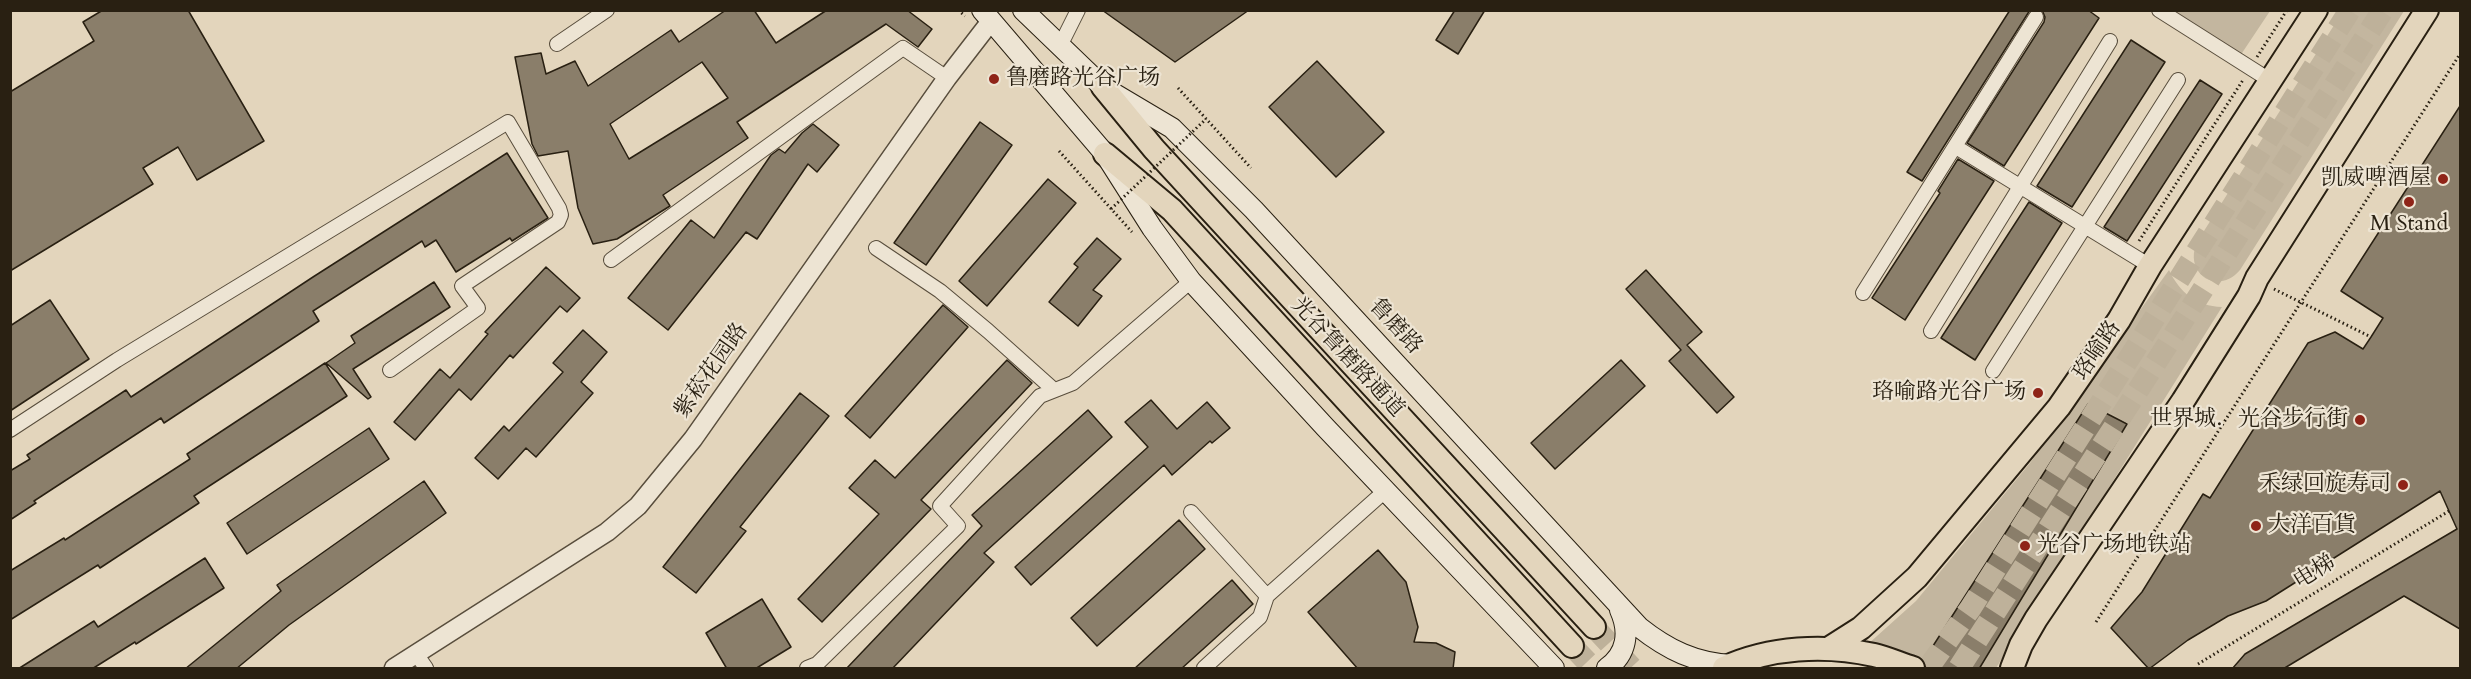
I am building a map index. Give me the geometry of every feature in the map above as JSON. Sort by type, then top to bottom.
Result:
[{"type":"main road","name":"鲁磨路","points":[[1023,10],[1103,87],[1172,129],[1254,210],[1639,627],[1673,651],[1690,658],[1728,667]]},
{"type":"main road","name":"珞喻路","points":[[1828,649],[1861,628],[1887,606],[1946,546],[2059,407],[2119,320],[2150,266],[2316,10]]},
{"type":"main road","points":[[2012,669],[2021,645],[2036,619],[2183,401],[2249,296],[2257,278],[2427,10]]},
{"type":"main road","points":[[986,16],[1064,103],[1105,154],[1152,228],[1191,281],[1385,491],[1554,666]]},
{"type":"main road","name":"光谷鲁磨路通道","points":[[1103,87],[1154,149],[1594,627]]},
{"type":"main road","name":"光谷鲁磨路通道","points":[[1105,154],[1172,210],[1572,646]]},
{"type":"main road","points":[[1607,669],[1618,659],[1626,640],[1626,629],[1619,607]]},
{"type":"main road","points":[[1728,667],[1763,655],[1796,649],[1828,649],[1874,655],[1913,669]]},
{"type":"street","points":[[557,44],[607,10]]},
{"type":"street","points":[[1060,46],[1078,10]]},
{"type":"street","points":[[2159,10],[2271,81]]},
{"type":"street","name":"紫菘花园路","points":[[394,669],[421,662],[607,532],[638,506],[693,439],[947,78],[986,16]]},
{"type":"street","points":[[1863,293],[2036,17]]},
{"type":"street","points":[[1931,332],[2110,41]]},
{"type":"street","points":[[611,260],[903,48],[947,78]]},
{"type":"street","points":[[1993,371],[2178,80]]},
{"type":"street","points":[[10,430],[117,360],[508,122],[559,208],[561,215],[558,222],[462,286],[478,308],[390,370]]},
{"type":"street","points":[[1956,147],[2150,266]]},
{"type":"street","points":[[876,248],[940,291],[1054,390]]},
{"type":"street","points":[[807,669],[817,664],[958,526],[940,506],[1040,396],[1073,383],[1191,281]]},
{"type":"street","points":[[1204,669],[1260,617],[1267,596],[1385,491]]},
{"type":"street","points":[[1191,512],[1267,596]]},
{"type":"path","points":[[2131,254],[2287,10]]},
{"type":"path","points":[[2096,622],[2460,54]]},
{"type":"path","points":[[1178,88],[1251,168]]},
{"type":"path","points":[[1111,209],[1206,119]]},
{"type":"path","points":[[1059,151],[1136,237]]},
{"type":"path","points":[[2257,278],[2371,337]]},
{"type":"path","name":"电梯","points":[[2198,664],[2449,511]]},
{"type":"shaded area","points":[[2159,11],[2270,11],[2238,59]]},
{"type":"shaded area","points":[[2343,11],[2404,11],[2240,270],[2231,278],[2222,281],[2205,278],[2195,264],[2194,253],[2197,242]]},
{"type":"shaded area","points":[[2169,270],[2178,285],[2190,297],[2204,304],[2222,307],[1996,668],[1934,668],[1916,658],[1867,645],[1916,601],[2030,463]]},
{"type":"building","points":[[103,10],[188,10],[264,141],[197,180],[178,147],[143,168],[153,184],[10,271],[10,92],[94,41],[83,22]]},
{"type":"building","points":[[726,10],[754,10],[776,43],[827,10],[907,10],[932,29],[918,47],[886,24],[737,122],[748,138],[663,195],[670,206],[617,239],[593,244],[578,208],[568,151],[538,156],[532,144],[515,57],[541,53],[546,74],[575,61],[588,86],[671,30],[679,42]],"holes":[[[702,62],[728,98],[629,159],[610,124]]]},
{"type":"building","points":[[1102,10],[1249,10],[1175,62]]},
{"type":"building","points":[[1455,10],[1485,10],[1458,54],[1436,40]]},
{"type":"building","points":[[2010,10],[2030,10],[1922,181],[1907,172]]},
{"type":"building","points":[[2042,10],[2088,10],[2099,18],[2004,166],[1967,143],[2044,22],[2045,17]]},
{"type":"building","points":[[2131,40],[2165,62],[2072,207],[2037,186]]},
{"type":"building","points":[[1317,61],[1384,132],[1336,177],[1269,107]]},
{"type":"building","points":[[2200,80],[2222,94],[2127,241],[2104,227]]},
{"type":"building","name":"世界城．光谷步行街","points":[[2460,106],[2460,629],[2404,596],[2283,669],[2232,669],[2245,654],[2457,529],[2440,491],[2266,601],[2228,616],[2188,640],[2149,669],[2111,628],[2142,592],[2203,494],[2210,498],[2308,343],[2335,332],[2363,349],[2383,318],[2341,291]]},
{"type":"building","points":[[980,122],[1012,145],[926,265],[894,243]]},
{"type":"building","points":[[813,124],[839,145],[817,172],[808,164],[757,239],[746,232],[668,330],[628,298],[691,220],[714,238],[771,155],[779,149],[785,153]]},
{"type":"building","points":[[507,153],[548,218],[512,241],[510,238],[456,272],[436,240],[425,247],[422,241],[313,311],[319,321],[164,423],[161,418],[34,501],[36,503],[10,520],[10,471],[30,459],[27,455],[126,390],[131,397]]},
{"type":"building","points":[[1958,159],[1994,181],[1905,320],[1872,298],[1940,193],[1938,191]]},
{"type":"building","points":[[1048,179],[1076,203],[987,306],[959,281]]},
{"type":"building","points":[[2029,202],[2062,223],[1975,360],[1941,338]]},
{"type":"building","points":[[1097,238],[1121,259],[1093,290],[1102,296],[1078,326],[1049,302],[1078,267],[1074,264]]},
{"type":"building","points":[[546,267],[580,298],[567,312],[560,306],[513,358],[510,355],[471,400],[459,389],[415,440],[394,422],[440,369],[450,378],[488,334],[485,332]]},
{"type":"building","points":[[1646,270],[1702,332],[1687,345],[1734,397],[1717,413],[1669,361],[1681,350],[1626,289]]},
{"type":"building","points":[[434,282],[450,307],[353,369],[371,397],[368,399],[326,363],[355,343],[351,336]]},
{"type":"building","points":[[50,300],[89,359],[10,411],[10,326]]},
{"type":"building","points":[[943,305],[968,327],[870,438],[845,416]]},
{"type":"building","points":[[583,330],[607,352],[581,382],[593,393],[536,457],[526,448],[498,479],[475,458],[504,426],[509,431],[563,372],[553,363]]},
{"type":"building","points":[[1007,360],[1032,383],[921,500],[931,509],[822,622],[798,599],[879,514],[849,488],[875,460],[895,478]]},
{"type":"building","points":[[1621,360],[1645,386],[1555,469],[1531,443]]},
{"type":"building","points":[[325,363],[347,396],[194,496],[199,503],[100,568],[98,565],[10,620],[10,571],[64,538],[65,540],[190,459],[187,454]]},
{"type":"building","points":[[800,393],[829,416],[740,527],[746,531],[696,593],[663,567]]},
{"type":"building","points":[[1151,400],[1177,429],[1207,402],[1230,428],[1212,443],[1210,441],[1172,475],[1164,465],[1031,585],[1015,567],[1148,447],[1125,422]]},
{"type":"building","name":"光谷广场地铁站","points":[[2088,404],[2127,424],[1979,669],[1926,669],[1924,660]]},
{"type":"building","points":[[1088,410],[1112,437],[984,553],[994,562],[892,669],[846,669],[982,526],[972,515]]},
{"type":"building","points":[[369,428],[389,459],[247,554],[227,523]]},
{"type":"building","points":[[424,481],[446,513],[289,625],[236,669],[185,669],[281,591],[277,585]]},
{"type":"building","points":[[1179,520],[1205,549],[1097,646],[1071,618]]},
{"type":"building","points":[[1378,550],[1406,582],[1418,627],[1414,642],[1436,643],[1455,652],[1453,669],[1358,669],[1308,612]]},
{"type":"building","points":[[205,558],[224,588],[136,644],[135,642],[92,669],[18,669],[94,621],[98,627]]},
{"type":"building","points":[[1232,580],[1253,604],[1181,669],[1134,669]]},
{"type":"building","points":[[762,599],[791,647],[755,669],[727,669],[706,633]]},
{"type":"tunnel","points":[[1928,668],[1970,609],[2350,10]]},
{"type":"tunnel","points":[[1959,668],[2383,10]]},
{"type":"tunnel","points":[[1594,627],[1632,668]]},
{"type":"tunnel","points":[[1572,646],[1593,668]]},
{"type":"place","name":"鲁磨路光谷广场","points":[[994,79]]},
{"type":"place","name":"凯威啤酒屋","points":[[2443,179]]},
{"type":"place","name":"M Stand","points":[[2409,202]]},
{"type":"place","name":"珞喻路光谷广场","points":[[2038,393]]},
{"type":"place","name":"世界城．光谷步行街","points":[[2360,420]]},
{"type":"place","name":"禾绿回旋寿司","points":[[2403,485]]},
{"type":"place","name":"大洋百貨","points":[[2256,526]]},
{"type":"place","name":"光谷广场地铁站","points":[[2025,546]]}]
